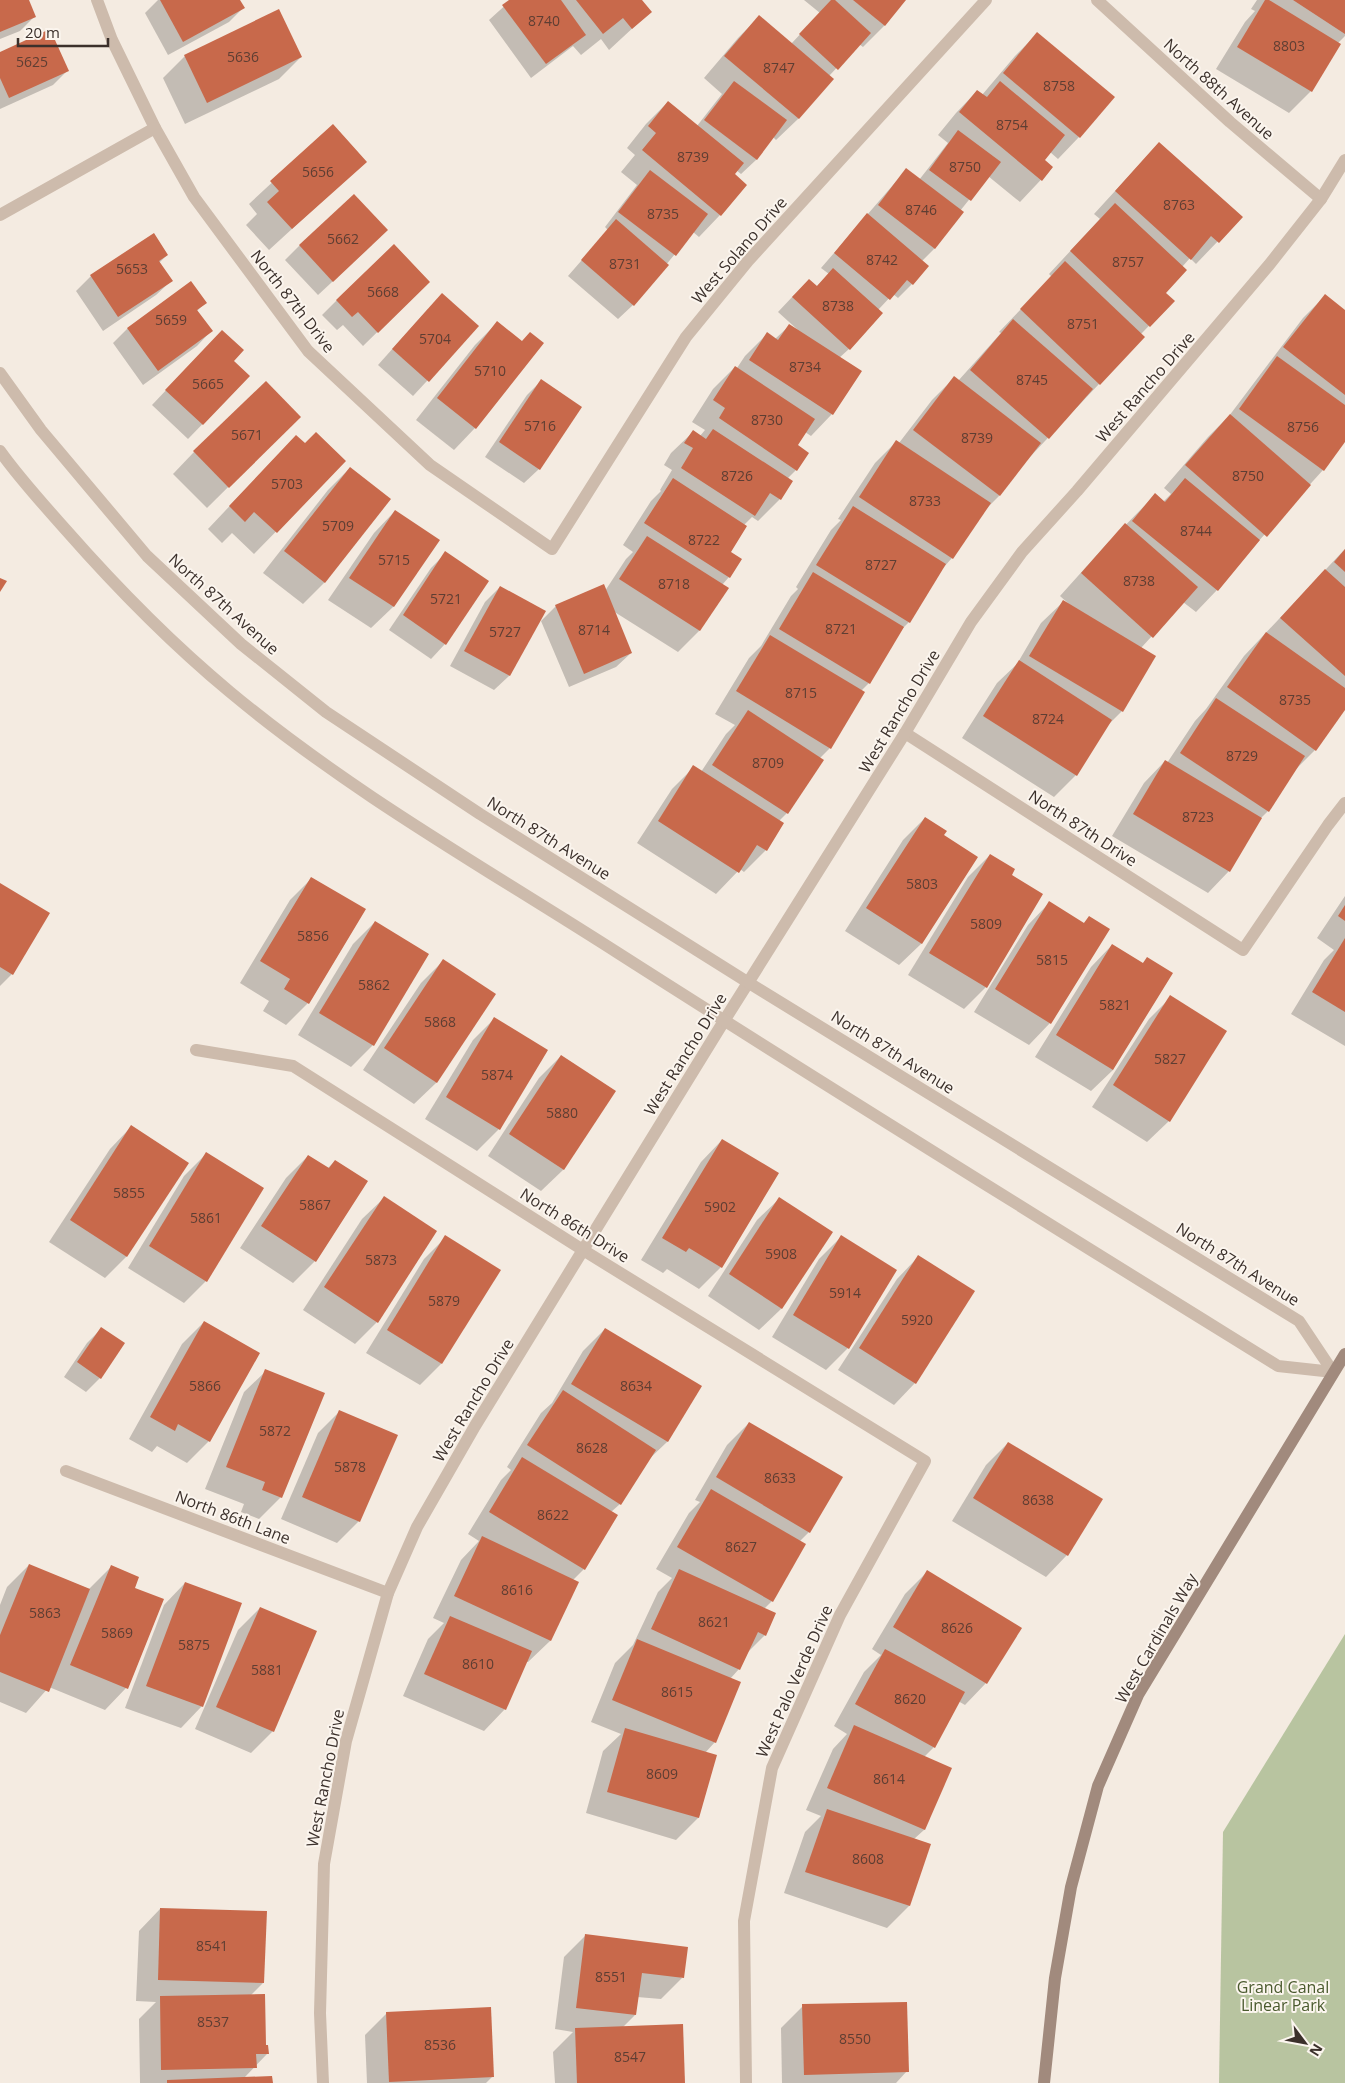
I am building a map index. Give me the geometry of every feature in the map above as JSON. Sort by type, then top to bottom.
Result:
[{"type":"main road","name":"West Cardinals Way","points":[[1044,2083],[1055,1978],[1071,1887],[1098,1786],[1138,1695],[1345,1354]]},
{"type":"street","name":"North 87th Drive","points":[[97,0],[112,40],[155,128],[194,197],[308,351],[430,465],[552,549]]},
{"type":"street","name":"West Solano Drive","points":[[552,549],[686,336],[748,261],[986,0]]},
{"type":"street","name":"North 88th Avenue","points":[[1097,0],[1223,116],[1321,199]]},
{"type":"street","points":[[0,215],[155,128]]},
{"type":"street","name":"West Rancho Drive","points":[[323,2083],[320,2013],[324,1864],[346,1741],[388,1593],[422,1518],[475,1426],[724,1021],[905,733],[971,622],[1022,552],[1151,405],[1269,265],[1321,199],[1345,160]]},
{"type":"street","name":"North 87th Avenue","points":[[0,373],[41,430],[147,556],[241,644],[326,712],[480,814],[749,983],[1299,1321],[1333,1372]]},
{"type":"street","points":[[0,451],[18,476],[102,571],[170,640],[231,693],[307,751],[395,812],[724,1021],[1278,1366],[1333,1372]]},
{"type":"street","name":"North 87th Drive","points":[[905,733],[1243,950],[1345,803]]},
{"type":"street","name":"North 86th Drive","points":[[196,1050],[293,1066],[583,1250],[925,1461]]},
{"type":"street","name":"West Palo Verde Drive","points":[[746,2083],[744,1921],[772,1768],[840,1615],[925,1461]]},
{"type":"street","name":"North 86th Lane","points":[[66,1471],[388,1593]]},
{"type":"green space","name":"Grand Canal Linear Park","points":[[1345,1634],[1345,2083],[1219,2083],[1223,1832]]},
{"type":"building","points":[[0,0],[29,0],[36,17],[0,32]]},
{"type":"building","points":[[160,0],[240,0],[245,8],[183,42]]},
{"type":"building","points":[[509,0],[561,0],[586,35],[546,64],[502,5]]},
{"type":"building","points":[[576,0],[642,0],[652,12],[632,29],[623,18],[603,34]]},
{"type":"building","points":[[831,0],[835,0],[871,33],[838,70],[799,34]]},
{"type":"building","points":[[853,0],[906,0],[885,26]]},
{"type":"building","points":[[1265,0],[1269,0],[1341,44],[1312,92],[1237,47]]},
{"type":"building","points":[[1293,0],[1345,0],[1345,34]]},
{"type":"building","points":[[279,9],[302,57],[207,103],[184,55]]},
{"type":"building","points":[[759,15],[834,79],[799,119],[724,56]]},
{"type":"building","points":[[50,29],[69,71],[9,98],[0,78],[0,52]]},
{"type":"building","points":[[1037,32],[1115,97],[1080,138],[1003,73]]},
{"type":"building","points":[[734,81],[787,120],[757,160],[704,120]]},
{"type":"building","points":[[1000,81],[1065,135],[1045,160],[1053,167],[1042,181],[959,112],[977,90],[987,97]]},
{"type":"building","points":[[668,101],[744,163],[735,174],[747,185],[721,216],[642,150],[656,133],[648,126]]},
{"type":"building","points":[[333,124],[367,162],[292,229],[267,202],[279,191],[270,181]]},
{"type":"building","points":[[958,130],[1001,162],[971,201],[929,170]]},
{"type":"building","points":[[1159,142],[1243,217],[1219,243],[1211,236],[1191,260],[1115,191]]},
{"type":"building","points":[[906,168],[964,212],[935,249],[878,205]]},
{"type":"building","points":[[650,170],[708,214],[676,256],[618,212]]},
{"type":"building","points":[[354,194],[388,230],[333,282],[299,245]]},
{"type":"building","points":[[1115,203],[1187,270],[1166,293],[1175,301],[1150,327],[1070,251]]},
{"type":"building","points":[[867,213],[929,266],[913,285],[907,280],[890,300],[834,253]]},
{"type":"building","points":[[616,219],[669,265],[634,306],[581,260]]},
{"type":"building","points":[[154,233],[168,255],[159,261],[173,281],[118,317],[90,275]]},
{"type":"building","points":[[394,244],[430,282],[378,333],[358,312],[352,317],[336,300]]},
{"type":"building","points":[[1065,261],[1145,337],[1100,385],[1020,309]]},
{"type":"building","points":[[833,268],[883,313],[850,350],[792,297],[809,279],[817,286]]},
{"type":"building","points":[[191,281],[207,303],[197,310],[213,331],[158,371],[127,328]]},
{"type":"building","points":[[442,293],[479,326],[429,382],[392,349]]},
{"type":"building","points":[[1325,294],[1345,310],[1345,395],[1283,347]]},
{"type":"building","points":[[1013,319],[1093,389],[1049,439],[970,370]]},
{"type":"building","points":[[497,321],[522,341],[530,332],[544,343],[476,429],[437,398]]},
{"type":"building","points":[[789,324],[862,371],[833,415],[749,360],[767,332],[778,340]]},
{"type":"building","points":[[222,330],[244,350],[234,361],[250,376],[203,425],[165,390]]},
{"type":"building","points":[[1277,356],[1345,405],[1345,442],[1324,471],[1239,409]]},
{"type":"building","points":[[735,366],[815,419],[798,445],[809,453],[797,471],[719,418],[725,408],[713,400]]},
{"type":"building","points":[[954,376],[1041,443],[1000,496],[913,430]]},
{"type":"building","points":[[541,379],[582,407],[540,470],[499,442]]},
{"type":"building","points":[[266,381],[301,417],[229,488],[193,451]]},
{"type":"building","points":[[1230,414],[1311,485],[1267,537],[1185,465]]},
{"type":"building","points":[[713,429],[793,481],[781,500],[770,493],[755,516],[681,468],[693,448],[684,443],[693,430],[706,439]]},
{"type":"building","points":[[316,432],[346,461],[277,533],[254,512],[245,522],[229,506],[296,435],[305,443]]},
{"type":"building","points":[[896,440],[991,503],[953,559],[859,497]]},
{"type":"building","points":[[350,467],[391,499],[325,583],[284,551]]},
{"type":"building","points":[[673,478],[747,526],[731,552],[742,559],[730,578],[644,523]]},
{"type":"building","points":[[1185,478],[1260,540],[1218,591],[1132,521],[1155,493],[1165,502]]},
{"type":"building","points":[[853,506],[946,564],[910,623],[816,565]]},
{"type":"building","points":[[395,510],[440,540],[394,607],[349,578]]},
{"type":"building","points":[[1125,523],[1198,587],[1153,638],[1081,573]]},
{"type":"building","points":[[647,536],[729,588],[700,631],[619,579]]},
{"type":"building","points":[[1345,549],[1345,572],[1334,562]]},
{"type":"building","points":[[445,551],[489,581],[446,645],[403,615]]},
{"type":"building","points":[[1325,569],[1345,587],[1345,676],[1280,618]]},
{"type":"building","points":[[813,572],[904,627],[870,684],[779,629]]},
{"type":"building","points":[[0,578],[7,581],[0,592]]},
{"type":"building","points":[[604,584],[632,653],[584,674],[555,605]]},
{"type":"building","points":[[500,586],[546,611],[510,676],[464,651]]},
{"type":"building","points":[[1063,600],[1156,656],[1123,712],[1029,656]]},
{"type":"building","points":[[1266,632],[1345,688],[1345,710],[1316,751],[1227,687]]},
{"type":"building","points":[[770,635],[865,692],[831,749],[736,691]]},
{"type":"building","points":[[1019,660],[1112,720],[1077,776],[983,716]]},
{"type":"building","points":[[1216,698],[1305,756],[1269,812],[1180,753]]},
{"type":"building","points":[[748,710],[824,760],[788,814],[712,765]]},
{"type":"building","points":[[1165,760],[1262,818],[1230,872],[1133,814]]},
{"type":"building","points":[[693,765],[784,823],[767,851],[757,845],[739,873],[658,821]]},
{"type":"building","points":[[925,817],[947,831],[944,835],[978,857],[922,944],[866,908]]},
{"type":"building","points":[[990,854],[1015,869],[1012,875],[1043,894],[987,988],[929,953]]},
{"type":"building","points":[[311,877],[366,909],[309,1004],[284,989],[290,979],[260,961]]},
{"type":"building","points":[[0,883],[50,913],[13,975],[0,967]]},
{"type":"building","points":[[1049,901],[1084,923],[1089,916],[1110,929],[1051,1024],[995,989]]},
{"type":"building","points":[[1345,905],[1345,921],[1338,916]]},
{"type":"building","points":[[375,921],[429,954],[374,1046],[319,1013]]},
{"type":"building","points":[[1345,938],[1345,1012],[1312,992]]},
{"type":"building","points":[[1112,944],[1143,963],[1147,957],[1173,973],[1113,1070],[1056,1035]]},
{"type":"building","points":[[443,959],[496,994],[437,1083],[384,1048]]},
{"type":"building","points":[[1170,995],[1227,1031],[1170,1122],[1113,1085]]},
{"type":"building","points":[[494,1017],[548,1050],[500,1130],[446,1097]]},
{"type":"building","points":[[561,1055],[616,1091],[564,1170],[509,1134]]},
{"type":"building","points":[[131,1125],[189,1163],[127,1257],[70,1220]]},
{"type":"building","points":[[722,1139],[779,1173],[722,1268],[689,1248],[686,1252],[662,1238]]},
{"type":"building","points":[[206,1152],[264,1188],[207,1282],[149,1246]]},
{"type":"building","points":[[308,1155],[329,1168],[335,1160],[368,1181],[316,1262],[261,1226]]},
{"type":"building","points":[[384,1196],[437,1231],[378,1323],[324,1287]]},
{"type":"building","points":[[779,1197],[833,1232],[782,1309],[729,1274]]},
{"type":"building","points":[[445,1235],[501,1270],[442,1364],[387,1330]]},
{"type":"building","points":[[841,1235],[897,1270],[849,1349],[793,1315]]},
{"type":"building","points":[[918,1255],[975,1291],[916,1384],[859,1348]]},
{"type":"building","points":[[204,1321],[260,1353],[210,1442],[178,1424],[175,1431],[150,1417]]},
{"type":"building","points":[[101,1327],[125,1343],[101,1379],[77,1362]]},
{"type":"building","points":[[605,1328],[702,1386],[668,1442],[571,1384]]},
{"type":"building","points":[[265,1369],[325,1393],[282,1498],[262,1490],[265,1482],[226,1467]]},
{"type":"building","points":[[563,1390],[656,1450],[621,1505],[527,1445]]},
{"type":"building","points":[[339,1410],[398,1435],[360,1522],[302,1497]]},
{"type":"building","points":[[749,1422],[843,1477],[810,1533],[716,1477]]},
{"type":"building","points":[[1008,1442],[1103,1499],[1068,1556],[973,1498]]},
{"type":"building","points":[[522,1457],[618,1515],[585,1570],[489,1512]]},
{"type":"building","points":[[711,1489],[806,1544],[773,1602],[677,1547]]},
{"type":"building","points":[[482,1536],[579,1582],[551,1641],[454,1596]]},
{"type":"building","points":[[29,1564],[90,1589],[49,1692],[0,1672],[0,1635]]},
{"type":"building","points":[[111,1565],[139,1577],[135,1588],[164,1599],[128,1689],[70,1665]]},
{"type":"building","points":[[679,1569],[776,1613],[766,1636],[758,1632],[740,1670],[651,1629]]},
{"type":"building","points":[[927,1570],[1022,1628],[987,1684],[893,1627]]},
{"type":"building","points":[[185,1582],[242,1603],[203,1707],[146,1686]]},
{"type":"building","points":[[260,1607],[317,1631],[274,1732],[216,1707]]},
{"type":"building","points":[[450,1616],[532,1651],[506,1710],[424,1674]]},
{"type":"building","points":[[637,1639],[741,1682],[716,1743],[612,1700]]},
{"type":"building","points":[[885,1649],[965,1692],[935,1748],[855,1704]]},
{"type":"building","points":[[854,1725],[952,1768],[925,1830],[827,1788]]},
{"type":"building","points":[[625,1728],[717,1755],[699,1818],[607,1792]]},
{"type":"building","points":[[827,1809],[931,1844],[910,1906],[805,1872]]},
{"type":"building","points":[[160,1908],[267,1911],[264,1983],[158,1980]]},
{"type":"building","points":[[585,1934],[688,1947],[684,1978],[642,1973],[636,2015],[576,2008]]},
{"type":"building","points":[[265,1994],[266,2045],[268,2045],[269,2054],[256,2054],[257,2068],[161,2070],[160,1996]]},
{"type":"building","points":[[907,2002],[909,2072],[804,2075],[802,2004]]},
{"type":"building","points":[[491,2007],[494,2077],[389,2082],[386,2012]]},
{"type":"building","points":[[683,2024],[685,2083],[577,2083],[575,2028]]},
{"type":"building","points":[[272,2076],[273,2083],[167,2083],[167,2080]]}]
